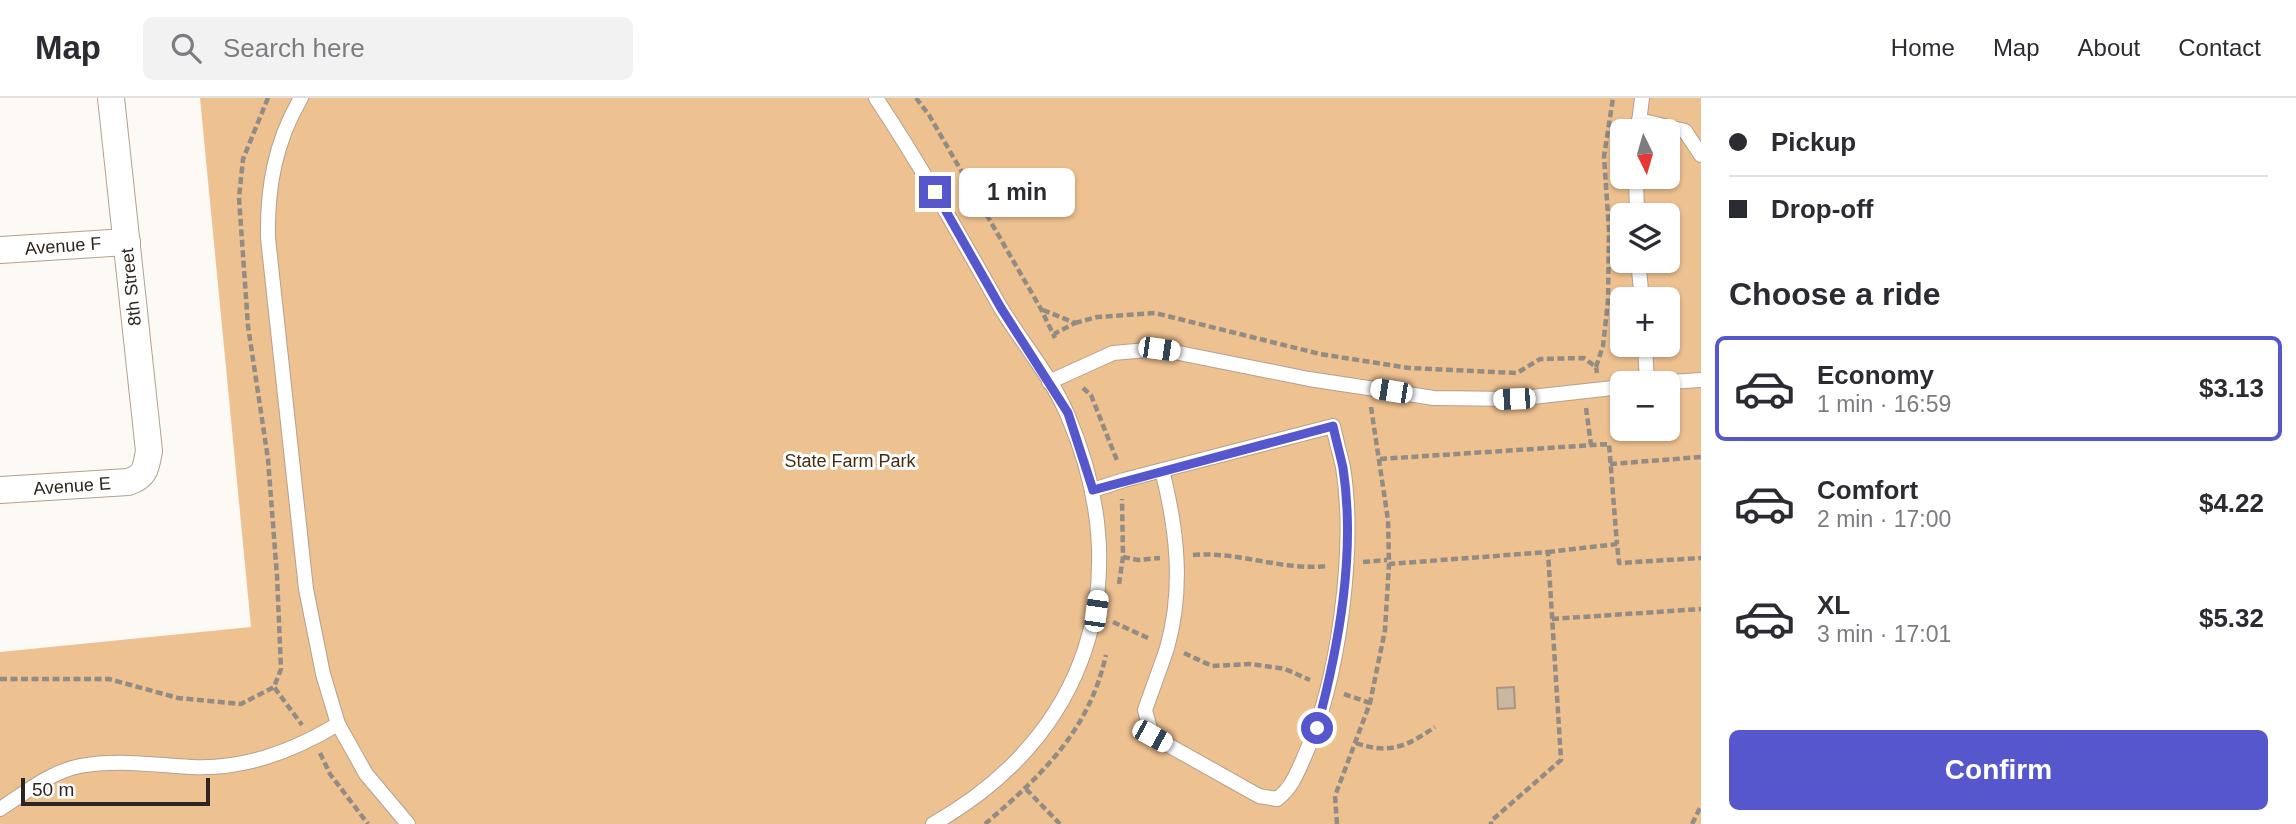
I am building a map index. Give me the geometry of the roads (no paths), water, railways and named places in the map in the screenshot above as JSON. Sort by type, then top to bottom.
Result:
[{"type":"street","name":"8th Street","points":[[111,98],[149,451],[143,475]]},
{"type":"street","name":"Avenue F","points":[[0,250],[127,242]]},
{"type":"street","name":"Avenue E","points":[[0,490],[128,482],[143,475]]},
{"type":"lane","points":[[301,98],[284,133],[267,199],[268,239],[306,589],[323,674],[338,724],[366,774],[408,824]]},
{"type":"lane","points":[[876,98],[908,146],[1001,308],[1068,413],[1093,490],[1100,529],[1100,586],[1090,633],[1067,690],[1041,735],[1019,760],[995,782],[933,824]]},
{"type":"lane","points":[[1639,119],[1642,98]]},
{"type":"lane","points":[[1680,130],[1685,131],[1701,155]]},
{"type":"lane","points":[[1049,382],[1113,353],[1159,349],[1308,379],[1434,398],[1514,399],[1610,388]]},
{"type":"lane","points":[[1680,381],[1701,380]]},
{"type":"lane","points":[[1093,490],[1162,470],[1333,426],[1345,489],[1345,564],[1339,628],[1328,688],[1317,728],[1288,791],[1277,799],[1259,796],[1152,736],[1145,710],[1167,646],[1175,604],[1178,556],[1173,513],[1162,470]]},
{"type":"lane","points":[[0,809],[47,778],[77,767],[122,761],[195,767],[251,762],[313,738],[338,724]]},
{"type":"park label","name":"State Farm Park","points":[[850,461]]}]
